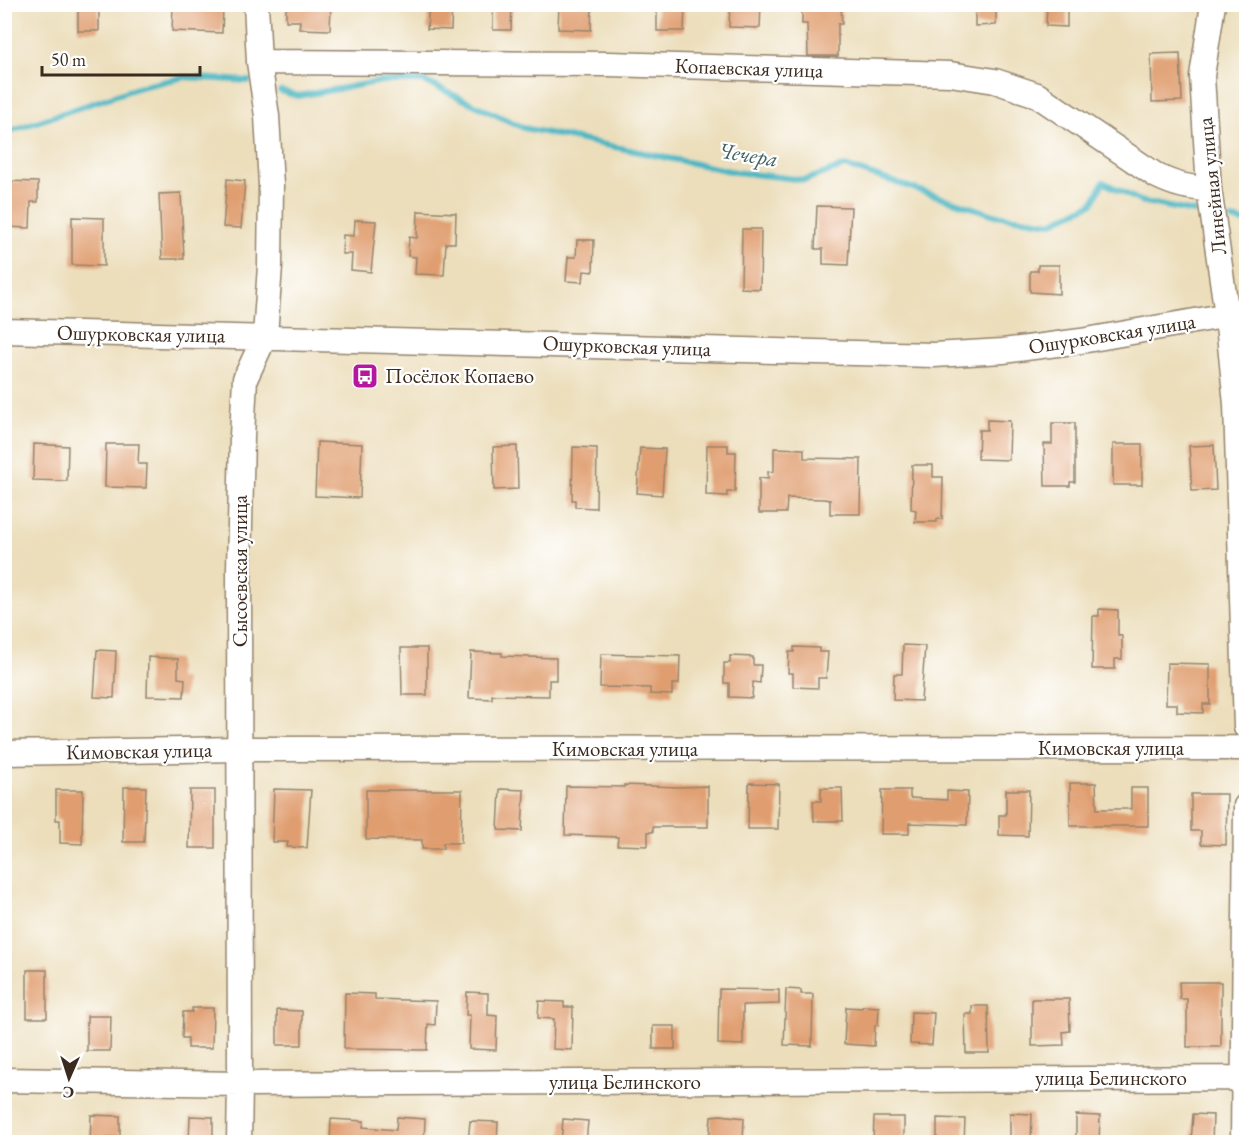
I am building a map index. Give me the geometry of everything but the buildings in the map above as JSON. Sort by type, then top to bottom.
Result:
[{"type":"street","name":"Сысоевская улица","points":[[239,1143],[239,569],[242,436],[245,379],[265,336],[270,266],[271,185],[267,116],[259,62],[256,4]]},
{"type":"street","name":"Линейная улица","points":[[1213,4],[1202,76],[1209,189],[1237,314],[1236,404],[1246,727]]},
{"type":"street","name":"Копаевская улица","points":[[259,62],[609,64],[950,74],[995,81],[1037,95],[1157,176],[1186,188],[1209,189]]},
{"type":"street","name":"Ошурковская улица","points":[[4,331],[934,355],[1003,351],[1237,314]]},
{"type":"street","name":"Кимовская улица","points":[[4,753],[240,749],[1246,748]]},
{"type":"street","points":[[1243,1143],[1246,807]]},
{"type":"street","name":"улица Белинского","points":[[4,1080],[240,1084],[1245,1078]]},
{"type":"waterway","name":"Чечера","points":[[4,133],[140,87],[184,77],[249,81]]},
{"type":"waterway","name":"Чечера","points":[[280,91],[298,96],[383,81],[424,81],[524,128],[735,172],[805,180],[845,166],[995,215],[1051,223],[1093,203],[1103,182],[1140,201],[1194,212]]},
{"type":"waterway","name":"Чечера","points":[[1232,219],[1246,222]]},
{"type":"place","name":"Посёлок Копаево","points":[[365,376]]}]
